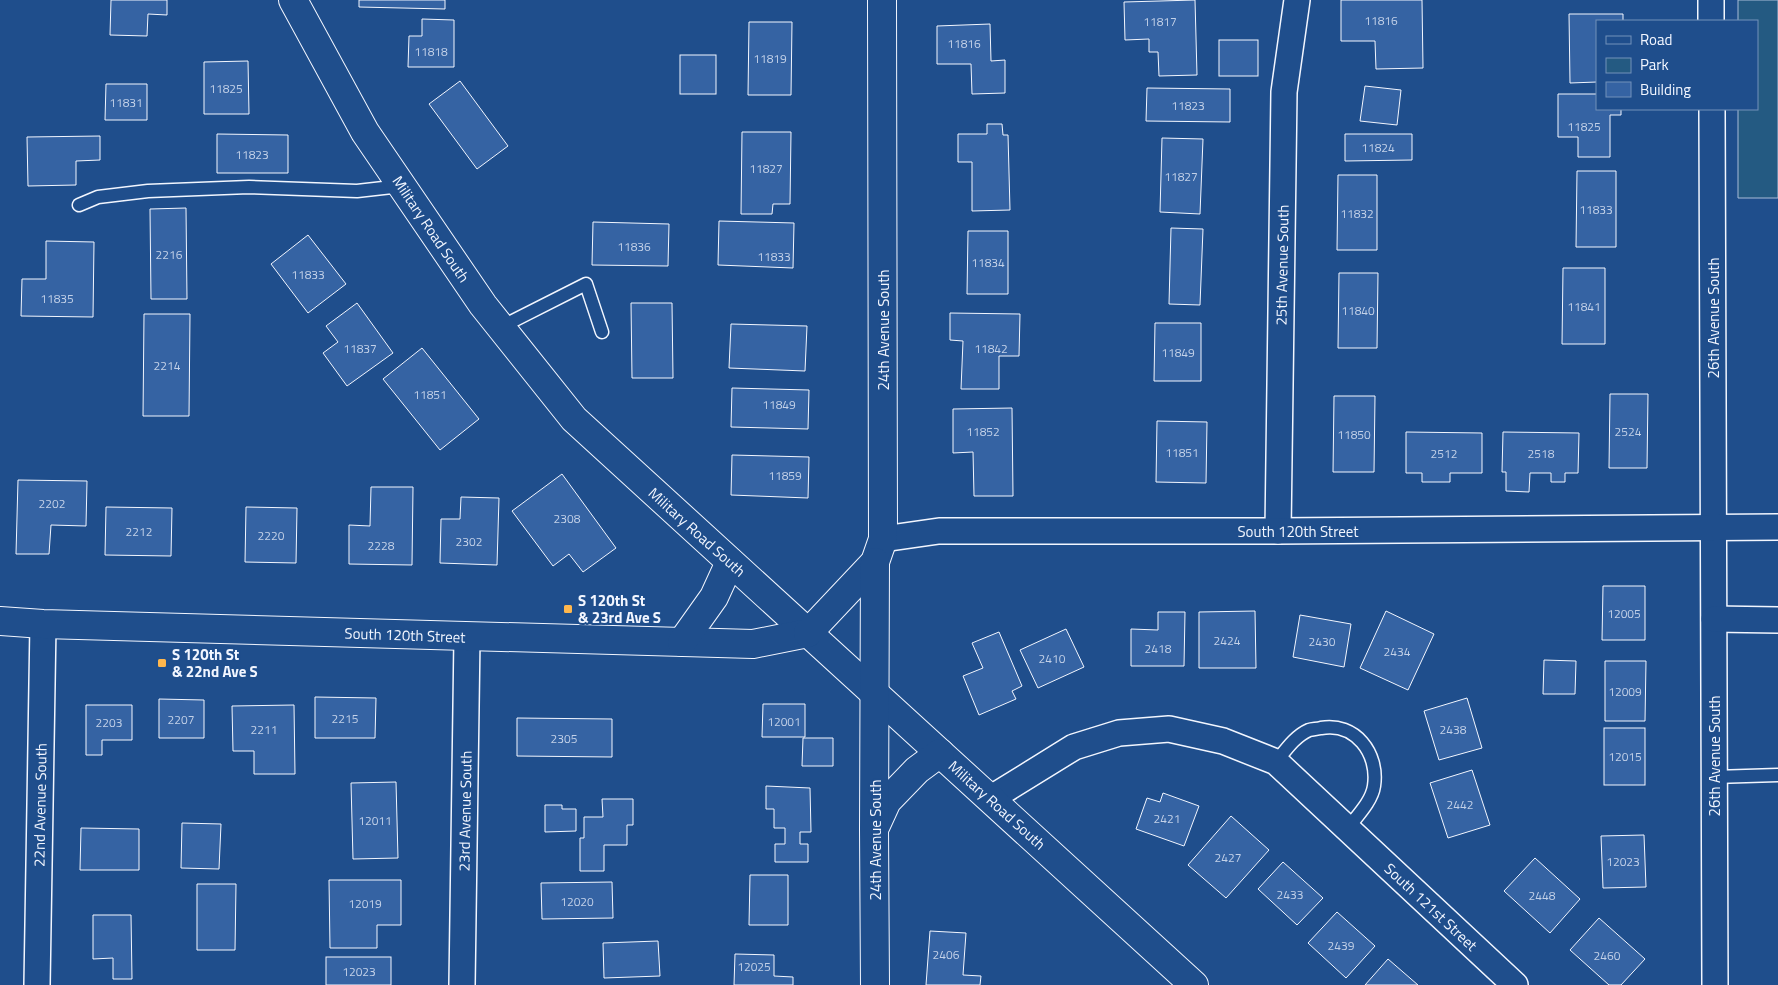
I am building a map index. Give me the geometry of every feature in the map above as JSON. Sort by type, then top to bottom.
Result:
[{"type":"street","name":"Military Road South","points":[[293,0],[365,132],[483,305],[574,419],[1194,985]]},
{"type":"street","name":"24th Avenue South","points":[[876,985],[874,829],[879,550],[882,0]]},
{"type":"street","name":"25th Avenue South","points":[[1278,531],[1284,92],[1297,0]]},
{"type":"street","points":[[1711,0],[1711,20]]},
{"type":"street","name":"26th Avenue South","points":[[1712,110],[1715,985]]},
{"type":"street","points":[[1714,528],[1778,527]]},
{"type":"street","name":"South 120th Street","points":[[879,550],[939,531],[1714,528]]},
{"type":"street","points":[[808,633],[879,550]]},
{"type":"street","points":[[682,642],[714,598],[730,562]]},
{"type":"street","points":[[1714,619],[1778,620]]},
{"type":"street","name":"South 120th Street","points":[[0,621],[43,624],[467,637],[753,644],[808,633]]},
{"type":"street","name":"22nd Avenue South","points":[[37,985],[43,624]]},
{"type":"street","name":"23rd Avenue South","points":[[462,985],[467,637]]},
{"type":"street","name":"South 121st Street","points":[[990,799],[1074,746],[1119,733],[1169,729],[1223,741],[1276,762],[1515,985]]},
{"type":"street","points":[[874,829],[887,801],[917,770],[940,753]]},
{"type":"lane","points":[[79,205],[98,197],[148,190],[249,187],[357,191],[402,186]]},
{"type":"lane","points":[[501,327],[586,284],[602,332]]},
{"type":"lane","points":[[1276,762],[1293,742],[1309,730],[1329,727],[1347,730],[1362,740],[1370,752],[1374,769],[1374,787],[1366,805],[1348,828]]},
{"type":"lane","points":[[1714,777],[1778,775]]},
{"type":"green space","points":[[1738,0],[1778,0],[1778,198],[1738,198],[1738,110],[1758,110],[1758,20],[1738,20]]},
{"type":"building","points":[[111,0],[167,0],[167,15],[148,14],[147,36],[110,35]]},
{"type":"building","points":[[359,0],[445,0],[445,9],[359,7]]},
{"type":"building","points":[[1195,0],[1197,75],[1159,76],[1158,52],[1149,52],[1149,39],[1125,40],[1124,2]]},
{"type":"building","points":[[1341,0],[1422,0],[1423,68],[1376,69],[1375,41],[1341,41]]},
{"type":"building","points":[[1569,14],[1623,14],[1623,20],[1596,20],[1596,82],[1570,83]]},
{"type":"building","points":[[422,19],[454,20],[454,67],[408,67],[409,36],[422,36]]},
{"type":"building","points":[[749,22],[792,22],[791,95],[748,95]]},
{"type":"building","points":[[990,24],[991,61],[1005,60],[1005,93],[972,94],[971,64],[937,64],[937,26]]},
{"type":"building","points":[[1219,40],[1258,40],[1258,76],[1219,76]]},
{"type":"building","points":[[680,55],[716,55],[716,94],[680,94]]},
{"type":"building","points":[[248,61],[249,114],[204,114],[204,62]]},
{"type":"building","points":[[460,81],[508,146],[477,169],[429,104]]},
{"type":"building","points":[[106,84],[147,84],[147,120],[105,120]]},
{"type":"building","points":[[1365,86],[1401,90],[1397,125],[1360,121]]},
{"type":"building","points":[[1147,88],[1230,89],[1230,122],[1146,121]]},
{"type":"building","points":[[1558,94],[1596,94],[1596,110],[1621,110],[1621,115],[1610,115],[1610,157],[1578,157],[1578,137],[1558,137]]},
{"type":"building","points":[[987,124],[1002,124],[1003,135],[1008,135],[1010,210],[972,211],[972,162],[958,162],[958,134],[987,134]]},
{"type":"building","points":[[742,132],[791,132],[790,204],[773,204],[772,214],[741,214]]},
{"type":"building","points":[[217,134],[288,135],[288,173],[217,173]]},
{"type":"building","points":[[1345,134],[1412,134],[1412,160],[1345,161]]},
{"type":"building","points":[[100,136],[100,160],[76,161],[76,185],[28,186],[27,137]]},
{"type":"building","points":[[1162,138],[1203,139],[1200,214],[1160,212]]},
{"type":"building","points":[[1577,171],[1616,171],[1616,247],[1576,247]]},
{"type":"building","points":[[1338,175],[1377,175],[1377,250],[1337,250]]},
{"type":"building","points":[[186,208],[187,299],[151,299],[150,209]]},
{"type":"building","points":[[719,221],[794,223],[793,268],[718,265]]},
{"type":"building","points":[[593,222],[669,224],[668,266],[592,265]]},
{"type":"building","points":[[1171,228],[1203,229],[1200,305],[1169,304]]},
{"type":"building","points":[[968,231],[1008,231],[1008,294],[967,294]]},
{"type":"building","points":[[308,235],[346,284],[308,313],[271,264]]},
{"type":"building","points":[[46,241],[94,242],[93,317],[21,316],[22,279],[46,279]]},
{"type":"building","points":[[1563,268],[1605,268],[1605,344],[1562,344]]},
{"type":"building","points":[[1339,273],[1378,273],[1377,348],[1338,348]]},
{"type":"building","points":[[357,303],[393,353],[347,386],[323,353],[338,342],[326,326]]},
{"type":"building","points":[[631,303],[672,303],[673,378],[632,378]]},
{"type":"building","points":[[950,313],[1020,314],[1019,356],[999,356],[999,389],[961,389],[963,341],[950,340]]},
{"type":"building","points":[[144,314],[190,314],[189,416],[143,416]]},
{"type":"building","points":[[1155,323],[1201,323],[1201,381],[1154,381]]},
{"type":"building","points":[[731,324],[807,326],[805,371],[729,368]]},
{"type":"building","points":[[422,348],[479,419],[440,450],[383,379]]},
{"type":"building","points":[[732,388],[809,390],[808,429],[731,427]]},
{"type":"building","points":[[1610,394],[1648,394],[1647,468],[1609,468]]},
{"type":"building","points":[[1334,396],[1375,396],[1374,472],[1333,472]]},
{"type":"building","points":[[1012,408],[1013,496],[974,496],[973,452],[953,453],[953,409]]},
{"type":"building","points":[[1157,421],[1207,422],[1206,483],[1156,482]]},
{"type":"building","points":[[1406,432],[1482,433],[1482,473],[1450,473],[1450,482],[1422,482],[1422,473],[1406,473]]},
{"type":"building","points":[[1503,432],[1579,433],[1578,473],[1565,473],[1565,482],[1551,482],[1551,473],[1530,473],[1529,492],[1506,491],[1506,472],[1502,472]]},
{"type":"building","points":[[732,455],[809,457],[808,498],[731,495]]},
{"type":"building","points":[[562,474],[616,548],[583,572],[569,554],[553,566],[512,511]]},
{"type":"building","points":[[18,480],[87,481],[86,526],[51,525],[49,554],[16,554]]},
{"type":"building","points":[[371,487],[413,487],[412,565],[349,564],[349,525],[370,526]]},
{"type":"building","points":[[461,497],[499,498],[497,565],[440,563],[441,519],[460,519]]},
{"type":"building","points":[[106,507],[172,508],[171,556],[105,555]]},
{"type":"building","points":[[246,507],[297,508],[296,563],[245,562]]},
{"type":"building","points":[[1603,586],[1645,586],[1645,640],[1602,640]]},
{"type":"building","points":[[1255,611],[1256,668],[1199,668],[1199,612]]},
{"type":"building","points":[[1386,611],[1434,634],[1408,690],[1360,668]]},
{"type":"building","points":[[1158,612],[1185,612],[1184,666],[1131,666],[1131,629],[1158,630]]},
{"type":"building","points":[[1300,615],[1351,624],[1344,667],[1293,657]]},
{"type":"building","points":[[1066,629],[1084,667],[1038,688],[1020,650]]},
{"type":"building","points":[[999,632],[1022,686],[1012,691],[1016,699],[979,715],[963,676],[983,668],[972,643]]},
{"type":"building","points":[[1544,660],[1576,661],[1575,694],[1543,694]]},
{"type":"building","points":[[1605,661],[1646,661],[1645,721],[1605,721]]},
{"type":"building","points":[[315,697],[376,698],[375,738],[315,738]]},
{"type":"building","points":[[1467,698],[1482,748],[1439,760],[1424,711]]},
{"type":"building","points":[[159,699],[204,700],[204,738],[159,738]]},
{"type":"building","points":[[763,704],[805,704],[805,737],[762,737]]},
{"type":"building","points":[[86,705],[132,705],[132,740],[102,740],[102,755],[86,755]]},
{"type":"building","points":[[294,705],[295,774],[254,774],[254,751],[233,751],[232,706]]},
{"type":"building","points":[[517,718],[612,719],[612,757],[517,756]]},
{"type":"building","points":[[1604,728],[1645,728],[1645,785],[1604,785]]},
{"type":"building","points":[[803,738],[833,738],[833,766],[802,766]]},
{"type":"building","points":[[1472,770],[1490,825],[1448,838],[1430,783]]},
{"type":"building","points":[[396,782],[398,858],[353,859],[351,783]]},
{"type":"building","points":[[766,786],[810,788],[811,832],[800,832],[800,844],[808,844],[808,862],[775,862],[775,844],[785,844],[785,828],[774,828],[774,809],[766,809]]},
{"type":"building","points":[[1163,793],[1199,806],[1184,846],[1136,829],[1147,798],[1160,802]]},
{"type":"building","points":[[602,799],[633,799],[633,825],[627,825],[627,845],[604,845],[604,871],[580,871],[580,838],[584,838],[584,817],[603,817]]},
{"type":"building","points":[[545,805],[562,805],[562,809],[576,809],[576,831],[545,832]]},
{"type":"building","points":[[1231,816],[1269,850],[1226,898],[1188,865]]},
{"type":"building","points":[[182,823],[221,824],[219,869],[181,868]]},
{"type":"building","points":[[81,828],[139,829],[139,870],[80,870]]},
{"type":"building","points":[[1644,835],[1646,887],[1603,888],[1601,836]]},
{"type":"building","points":[[1535,858],[1580,899],[1550,933],[1504,891]]},
{"type":"building","points":[[1283,862],[1323,898],[1297,925],[1258,889]]},
{"type":"building","points":[[750,875],[788,875],[788,925],[749,925]]},
{"type":"building","points":[[329,880],[401,880],[401,925],[377,925],[377,948],[330,948]]},
{"type":"building","points":[[612,882],[613,918],[542,919],[541,883]]},
{"type":"building","points":[[197,884],[236,884],[235,950],[197,950]]},
{"type":"building","points":[[1337,912],[1375,946],[1346,978],[1308,943]]},
{"type":"building","points":[[93,915],[131,915],[132,979],[113,979],[113,958],[93,959]]},
{"type":"building","points":[[1599,918],[1645,959],[1621,985],[1609,985],[1570,950]]},
{"type":"building","points":[[930,931],[966,933],[963,975],[981,976],[980,985],[926,985]]},
{"type":"building","points":[[658,941],[660,976],[604,978],[603,943]]},
{"type":"building","points":[[735,954],[774,955],[774,976],[793,977],[793,985],[734,985]]},
{"type":"building","points":[[326,957],[391,957],[391,985],[326,985]]},
{"type":"building","points":[[1388,959],[1418,985],[1365,985]]},
{"type":"place","name":"S 120th St & 23rd Ave S","points":[[568,609]]},
{"type":"place","name":"S 120th St & 22nd Ave S","points":[[162,663]]}]
